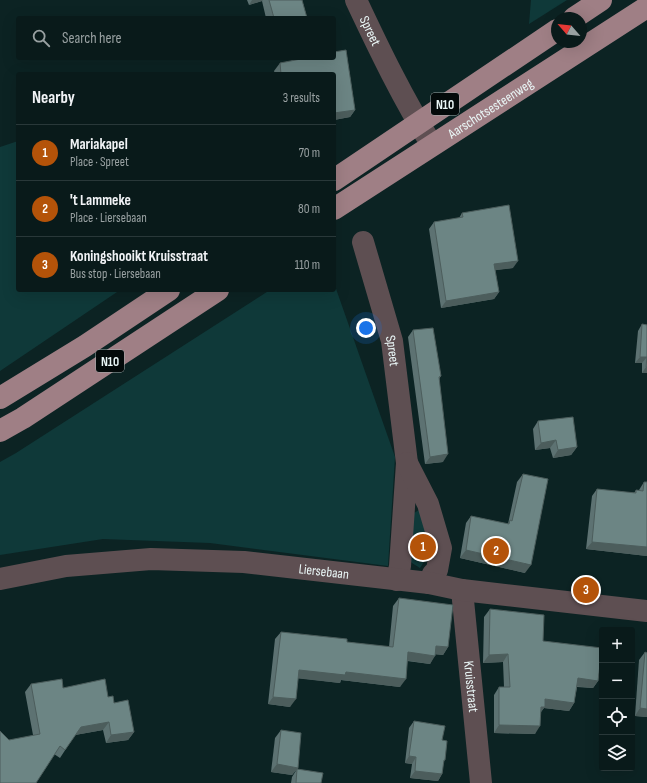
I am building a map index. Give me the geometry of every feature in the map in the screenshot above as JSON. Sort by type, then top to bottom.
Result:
[{"type":"main road","points":[[583,12],[601,0]]},
{"type":"main road","name":"Aarschotsesteenweg","points":[[336,208],[647,7]]},
{"type":"main road","name":"Aarschotsesteenweg","points":[[336,179],[551,34]]},
{"type":"main road","name":"N10","points":[[0,398],[85,346],[166,292]]},
{"type":"main road","name":"N10","points":[[0,431],[23,418],[215,292]]},
{"type":"street","name":"Spreet","points":[[356,0],[375,41],[418,123],[432,145]]},
{"type":"street","name":"Spreet","points":[[363,242],[392,341],[407,463],[400,566],[397,580]]},
{"type":"street","name":"Spreet","points":[[407,463],[428,504],[441,548],[437,570],[433,574],[429,583]]},
{"type":"street","name":"Liersebaan","points":[[0,578],[66,566],[150,560],[244,562],[429,583],[462,590],[647,611]]},
{"type":"street","name":"Kruisstraat","points":[[462,590],[481,783]]},
{"type":"shaded area","points":[[531,0],[567,0],[529,24]]},
{"type":"shaded area","points":[[16,142],[16,292],[117,292],[0,371],[0,147]]},
{"type":"shaded area","points":[[336,289],[395,457],[388,566],[210,543],[103,539],[0,555],[0,462],[267,292],[336,292]]},
{"type":"shaded area","points":[[419,510],[432,540],[428,556],[420,568],[412,563],[405,554],[414,513]]},
{"type":"building","points":[[269,0],[302,0],[306,16],[273,16]]},
{"type":"building","points":[[346,50],[355,110],[336,113],[336,72],[281,72],[280,63],[296,60],[336,60],[336,52]]},
{"type":"building","points":[[509,205],[518,261],[494,264],[499,292],[446,301],[434,222],[463,217],[462,213]]},
{"type":"building","points":[[642,324],[647,325],[647,357],[640,357]]},
{"type":"building","points":[[433,328],[441,376],[439,377],[448,454],[430,457],[413,330]]},
{"type":"building","points":[[573,417],[577,447],[558,450],[556,440],[541,443],[538,421]]},
{"type":"building","points":[[523,474],[548,479],[531,565],[466,550],[471,516],[509,524],[510,520],[512,521]]},
{"type":"building","points":[[644,482],[647,482],[647,547],[592,542],[597,489],[636,493],[636,490],[643,491]]},
{"type":"building","points":[[399,598],[453,605],[448,647],[436,646],[435,656],[408,652],[406,679],[346,672],[345,675],[299,670],[296,699],[273,697],[281,632],[347,639],[347,642],[393,647]]},
{"type":"building","points":[[490,609],[544,615],[543,641],[599,648],[598,681],[578,678],[574,703],[545,699],[545,707],[541,707],[540,726],[499,725],[499,687],[510,687],[508,654],[489,655]]},
{"type":"building","points":[[645,652],[647,653],[647,709],[640,708]]},
{"type":"building","points":[[62,679],[63,688],[105,679],[108,697],[113,696],[114,703],[128,700],[134,732],[111,735],[109,722],[81,727],[65,750],[60,746],[36,783],[0,783],[0,731],[9,740],[40,734],[31,684]]},
{"type":"building","points":[[414,721],[445,726],[442,740],[447,741],[442,774],[415,771],[416,757],[409,756]]},
{"type":"building","points":[[281,730],[301,733],[298,768],[277,764]]},
{"type":"building","points":[[297,769],[323,773],[321,783],[296,783]]},
{"type":"place","name":"Mariakapel","points":[[423,547]]},
{"type":"place","name":"'t Lammeke","points":[[496,551]]},
{"type":"place","name":"Koningshooikt Kruisstraat","points":[[586,590]]}]
